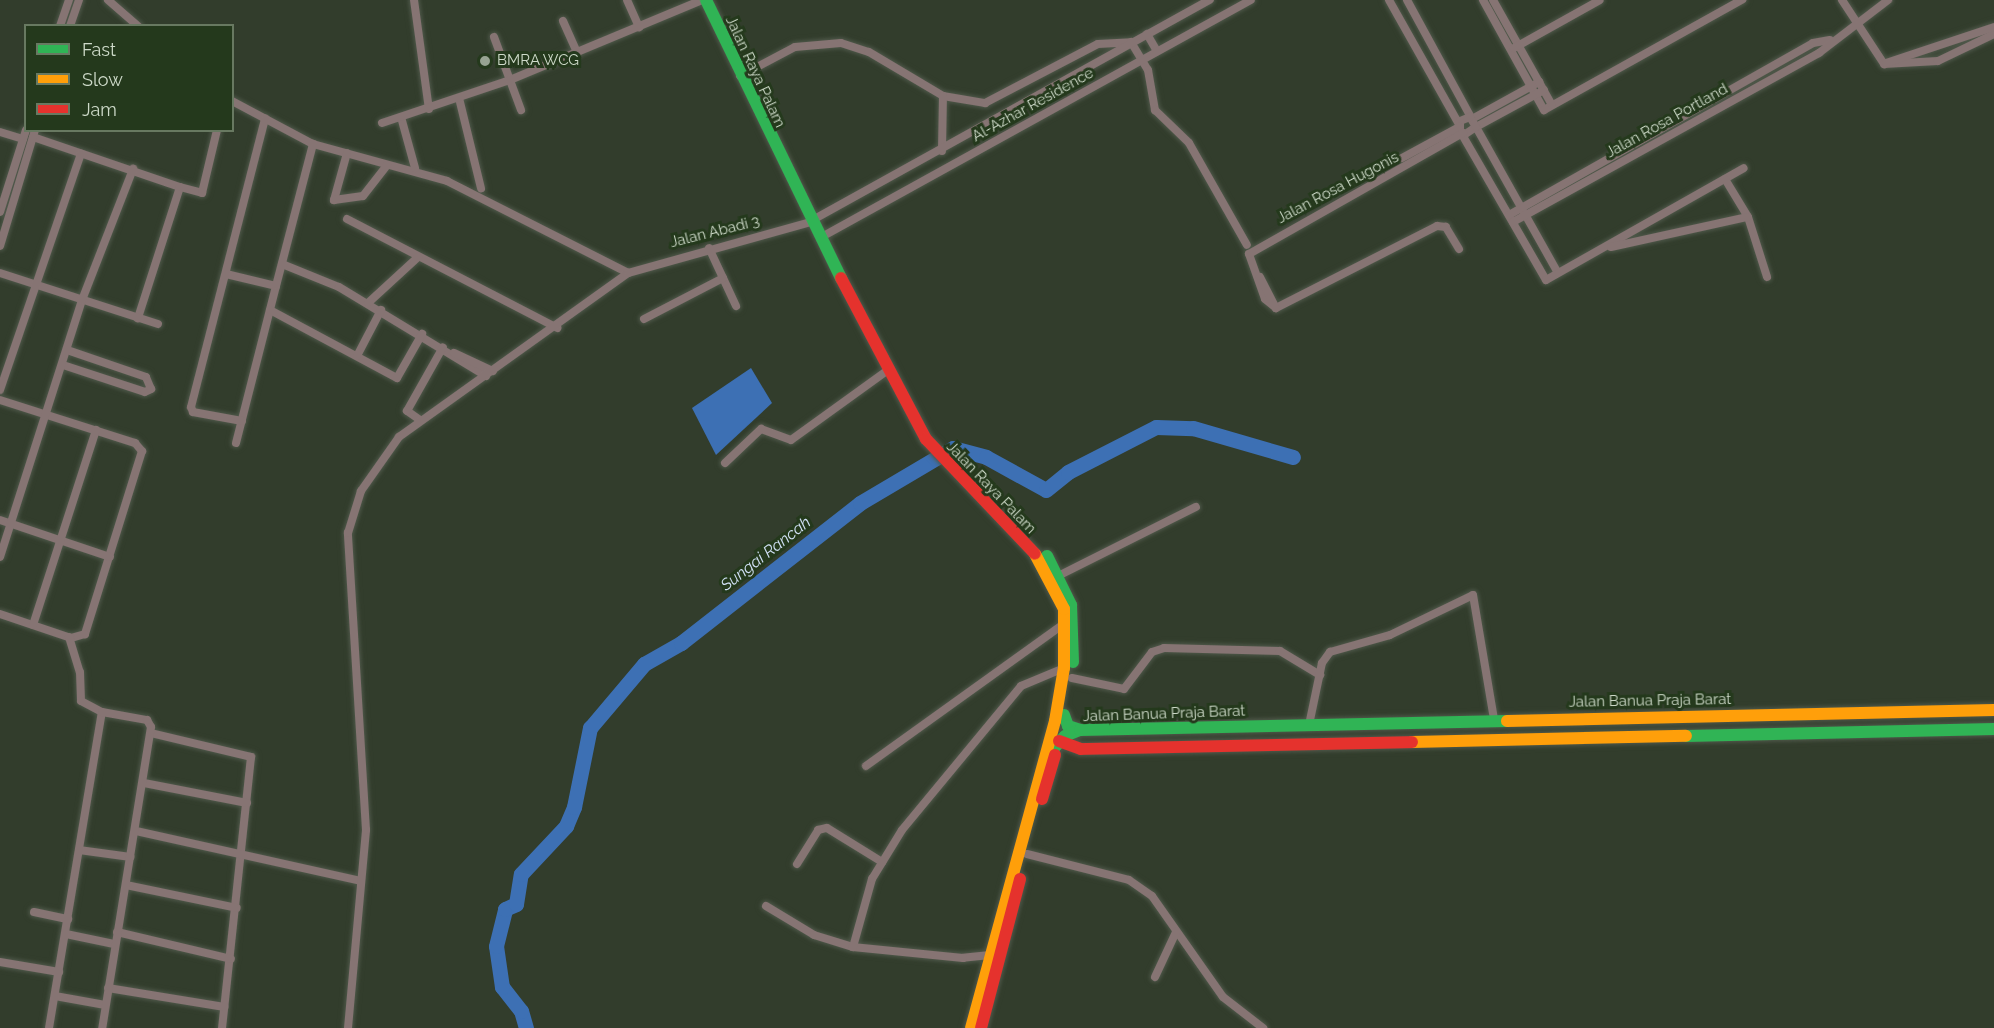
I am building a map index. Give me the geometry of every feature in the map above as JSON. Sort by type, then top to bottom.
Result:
[{"type":"main road","name":"Jalan Raya Palam","points":[[704,0],[744,74],[814,220],[942,454]]},
{"type":"main road","name":"Jalan Raya Palam","points":[[716,0],[744,74]]},
{"type":"main road","name":"Jalan Raya Palam","points":[[814,220],[827,234],[888,370],[942,454],[1041,561],[1066,622],[1068,673]]},
{"type":"main road","name":"Jalan Raya Palam","points":[[952,465],[1034,540],[1060,575],[1075,622],[1059,718],[1045,758],[971,1028]]},
{"type":"main road","name":"Jalan Banua Praja Barat","points":[[1059,741],[1080,730],[1494,719],[1994,710]]},
{"type":"main road","name":"Jalan Raya Palam","points":[[981,1028],[1059,741],[1059,718]]},
{"type":"main road","points":[[1059,718],[1068,726],[1080,730]]},
{"type":"main road","points":[[1045,758],[1059,741],[1081,749],[1994,729]]},
{"type":"main road","points":[[1051,769],[1081,749]]},
{"type":"street","points":[[61,24],[70,7],[79,0]]},
{"type":"street","points":[[108,0],[136,24]]},
{"type":"street","points":[[414,0],[429,109]]},
{"type":"street","points":[[627,0],[639,27]]},
{"type":"street","points":[[382,123],[510,80],[704,0]]},
{"type":"street","name":"Al-Azhar Residence","points":[[814,220],[942,151],[1209,0]]},
{"type":"street","name":"Al-Azhar Residence","points":[[827,234],[1251,0]]},
{"type":"street","points":[[1558,273],[1406,0],[1391,3],[1546,280],[1744,168]]},
{"type":"street","points":[[1483,0],[1515,47]]},
{"type":"street","points":[[1493,0],[1537,88],[1544,110],[1742,0]]},
{"type":"street","points":[[1515,47],[1599,0]]},
{"type":"street","points":[[1842,0],[1884,64]]},
{"type":"street","name":"Jalan Rosa Portland","points":[[1511,218],[1819,53],[1830,40],[1857,25],[1888,0]]},
{"type":"street","points":[[70,7],[70,24]]},
{"type":"street","points":[[563,21],[577,53]]},
{"type":"street","points":[[1884,64],[1994,27]]},
{"type":"street","points":[[1147,34],[1156,51]]},
{"type":"street","points":[[1884,64],[1938,61],[1994,34]]},
{"type":"street","points":[[494,37],[521,110]]},
{"type":"street","points":[[744,74],[795,47],[841,43],[869,52],[943,96],[985,103],[1098,44],[1132,42],[1143,59],[1155,110],[1189,143],[1247,244]]},
{"type":"street","points":[[1461,130],[1537,88]]},
{"type":"street","points":[[942,151],[943,96]]},
{"type":"street","points":[[459,98],[482,188]]},
{"type":"street","points":[[234,102],[314,144],[484,197],[628,273],[557,328],[420,420],[399,437],[350,514],[352,651],[366,830],[348,1028]]},
{"type":"street","points":[[400,117],[415,168]]},
{"type":"street","points":[[242,421],[191,410],[265,118]]},
{"type":"street","points":[[1461,130],[1474,123]]},
{"type":"street","name":"Jalan Rosa Hugonis","points":[[1402,158],[1461,130]]},
{"type":"street","name":"Jalan Rosa Hugonis","points":[[1459,249],[1446,227],[1437,226],[1276,308],[1264,299],[1260,277],[1249,254],[1252,249],[1461,130]]},
{"type":"street","points":[[0,132],[24,134],[4,186],[1,208],[12,208]]},
{"type":"street","points":[[0,246],[34,134],[81,153],[202,193],[217,132]]},
{"type":"street","points":[[236,443],[314,144]]},
{"type":"street","points":[[0,390],[81,153]]},
{"type":"street","points":[[347,153],[334,200],[363,196],[387,165]]},
{"type":"street","points":[[0,557],[48,415],[82,300],[133,169]]},
{"type":"street","points":[[1725,179],[1748,217],[1767,277]]},
{"type":"street","points":[[138,318],[180,187]]},
{"type":"street","points":[[1601,249],[1748,217]]},
{"type":"street","points":[[347,219],[557,328]]},
{"type":"street","name":"Jalan Abadi 3","points":[[628,273],[709,248],[814,220]]},
{"type":"street","points":[[709,248],[736,306]]},
{"type":"street","points":[[368,303],[418,257]]},
{"type":"street","points":[[282,264],[368,303],[489,374]]},
{"type":"street","points":[[0,273],[158,324]]},
{"type":"street","points":[[226,274],[276,286]]},
{"type":"street","points":[[644,319],[723,278]]},
{"type":"street","points":[[270,310],[397,378],[422,334]]},
{"type":"street","points":[[357,356],[381,310]]},
{"type":"street","points":[[420,420],[407,411],[443,347]]},
{"type":"street","points":[[63,366],[123,385],[151,389],[151,380],[68,350]]},
{"type":"street","points":[[86,373],[92,358]]},
{"type":"street","points":[[725,462],[761,429],[791,440],[888,370]]},
{"type":"street","points":[[123,385],[128,371]]},
{"type":"street","points":[[0,400],[135,443],[142,451],[85,634],[69,637],[0,614]]},
{"type":"street","points":[[33,625],[96,430]]},
{"type":"street","points":[[1060,575],[1196,507]]},
{"type":"street","points":[[0,520],[110,557]]},
{"type":"street","points":[[1309,725],[1320,675],[1330,652],[1390,635],[1473,595],[1494,719]]},
{"type":"street","points":[[866,766],[1066,622]]},
{"type":"street","points":[[69,637],[80,672],[81,701],[102,712],[147,720],[151,733],[136,831],[114,944],[102,1028]]},
{"type":"street","points":[[853,947],[863,901],[882,862],[1003,704],[1032,678],[1068,673],[1124,689],[1152,652],[1164,648],[1280,651],[1320,675]]},
{"type":"street","points":[[49,1028],[102,712]]},
{"type":"street","points":[[151,733],[249,753],[243,855],[222,1028]]},
{"type":"street","points":[[144,783],[247,803]]},
{"type":"street","points":[[797,864],[818,830],[826,828],[882,862]]},
{"type":"street","points":[[136,831],[361,881]]},
{"type":"street","points":[[79,850],[131,857]]},
{"type":"street","points":[[1027,854],[1129,880],[1152,897],[1223,997],[1263,1028]]},
{"type":"street","points":[[126,885],[237,908]]},
{"type":"street","points":[[766,906],[814,935],[853,947],[963,958],[990,955]]},
{"type":"street","points":[[34,912],[68,919]]},
{"type":"street","points":[[117,932],[231,959]]},
{"type":"street","points":[[1155,977],[1176,932]]},
{"type":"street","points":[[66,934],[114,944]]},
{"type":"street","points":[[0,962],[59,972]]},
{"type":"street","points":[[108,988],[225,1007]]},
{"type":"street","points":[[55,996],[105,1005]]},
{"type":"water","points":[[751,368],[772,403],[716,455],[692,408]]},
{"type":"waterway","name":"Sungai Rancah","points":[[526,1028],[521,1011],[502,987],[496,946],[505,909],[516,904],[521,874],[566,826],[574,807],[590,728],[644,664],[681,643],[860,503],[953,448],[986,457],[1046,490],[1068,472],[1156,427],[1193,428],[1293,457]]},
{"type":"traffic: fast","points":[[706,0],[841,278]]},
{"type":"traffic: fast","points":[[1047,556],[1071,605],[1073,662]]},
{"type":"traffic: fast","points":[[1064,715],[1068,726],[1080,730]]},
{"type":"traffic: fast","points":[[1046,757],[1065,736],[1080,730],[1507,721]]},
{"type":"traffic: fast","points":[[1686,736],[1994,729]]},
{"type":"traffic: slow","points":[[971,1028],[1055,721],[1064,668],[1064,609],[1035,554]]},
{"type":"traffic: slow","points":[[1507,721],[1994,710]]},
{"type":"traffic: slow","points":[[1412,742],[1686,736]]},
{"type":"traffic: jam","points":[[841,278],[926,439],[1035,554]]},
{"type":"traffic: jam","points":[[1059,741],[1081,749],[1412,742]]},
{"type":"traffic: jam","points":[[1042,799],[1055,755]]},
{"type":"traffic: jam","points":[[981,1028],[1020,879]]},
{"type":"place","name":"BMRA WCG","points":[[485,61]]}]
